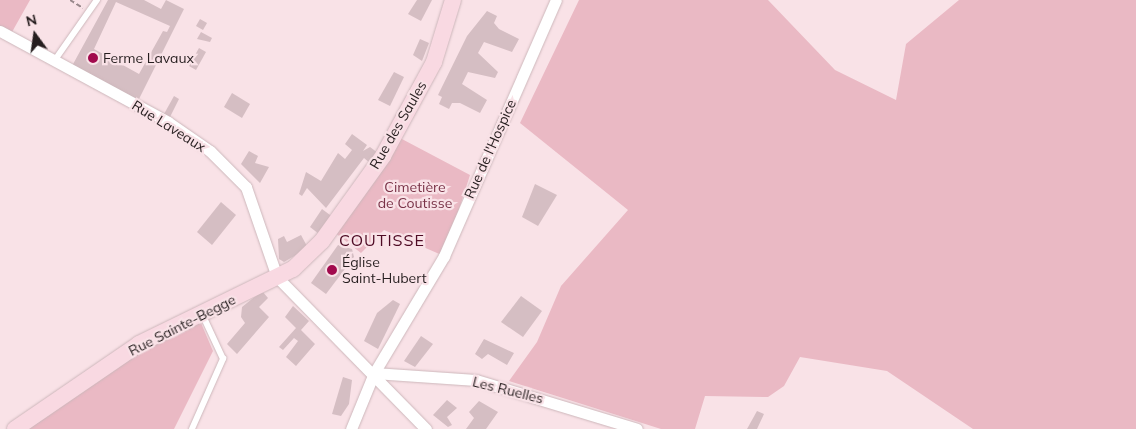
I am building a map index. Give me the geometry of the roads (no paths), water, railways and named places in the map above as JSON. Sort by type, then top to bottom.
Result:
[{"type":"street","name":"Rue des Saules","points":[[277,277],[293,269],[322,241],[383,156],[434,62],[453,0]]},
{"type":"street","name":"Rue de l'Hospice","points":[[351,429],[374,373],[444,256],[556,0]]},
{"type":"street","name":"Rue Laveaux","points":[[0,31],[168,122],[210,151],[240,180],[255,208],[277,277]]},
{"type":"street","name":"Rue Sainte-Begge","points":[[15,429],[139,344],[277,277]]},
{"type":"street","points":[[277,277],[374,373],[426,429]]},
{"type":"street","name":"Les Ruelles","points":[[374,373],[476,380],[637,429]]},
{"type":"lane","points":[[55,60],[97,0]]},
{"type":"lane","points":[[192,429],[223,360],[202,314]]},
{"type":"place","name":"Ferme Lavaux","points":[[93,58]]},
{"type":"place","name":"Église Saint-Hubert","points":[[332,270]]},
{"type":"district","name":"COUTISSE","points":[[382,240]]},
{"type":"park label","name":"Cimetière de Coutisse","points":[[415,196]]}]
